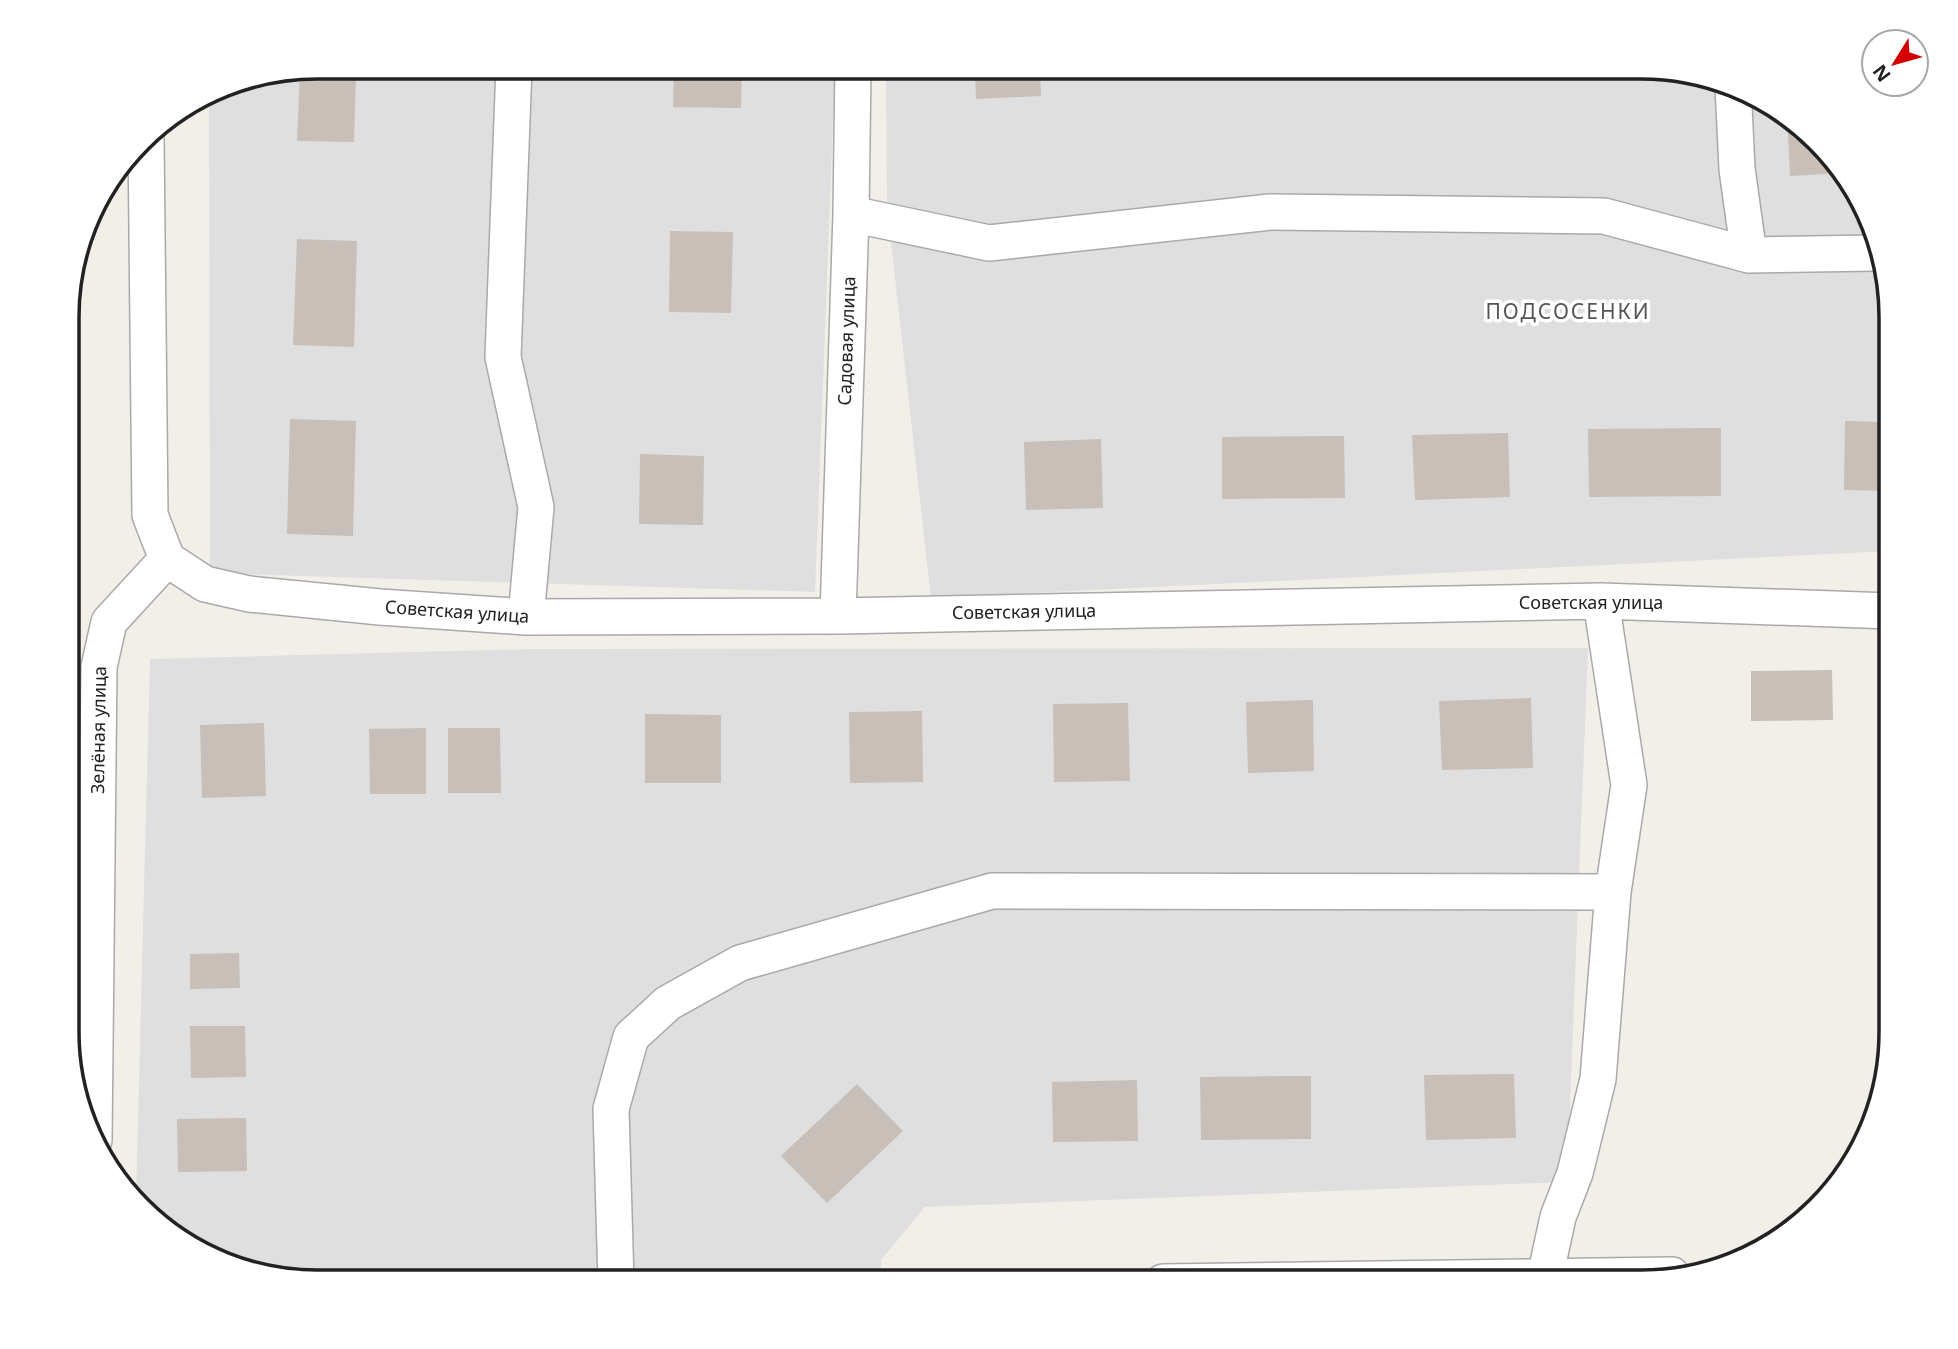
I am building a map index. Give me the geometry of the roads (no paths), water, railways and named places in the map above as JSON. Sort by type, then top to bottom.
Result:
[{"type":"street","points":[[514,79],[503,357],[536,507],[526,617]]},
{"type":"street","name":"Садовая улица","points":[[838,615],[853,79]]},
{"type":"street","points":[[1734,98],[1737,169],[1749,255]]},
{"type":"street","points":[[146,152],[150,515],[167,559]]},
{"type":"street","points":[[851,215],[989,243],[1270,212],[1604,216],[1749,255],[1870,253]]},
{"type":"street","name":"Советская улица","points":[[167,559],[205,584],[249,594],[380,607],[526,617],[838,615],[1601,601],[1879,611]]},
{"type":"street","name":"Зелёная улица","points":[[94,1115],[99,667],[109,622],[167,559]]},
{"type":"street","points":[[1547,1270],[1558,1217],[1575,1173],[1598,1079],[1613,891],[1629,785],[1601,601]]},
{"type":"street","points":[[616,1270],[611,1109],[631,1037],[668,1003],[740,963],[992,891],[1613,891]]},
{"type":"district","name":"ПОДСОСЕНКИ","points":[[1568,312]]}]
